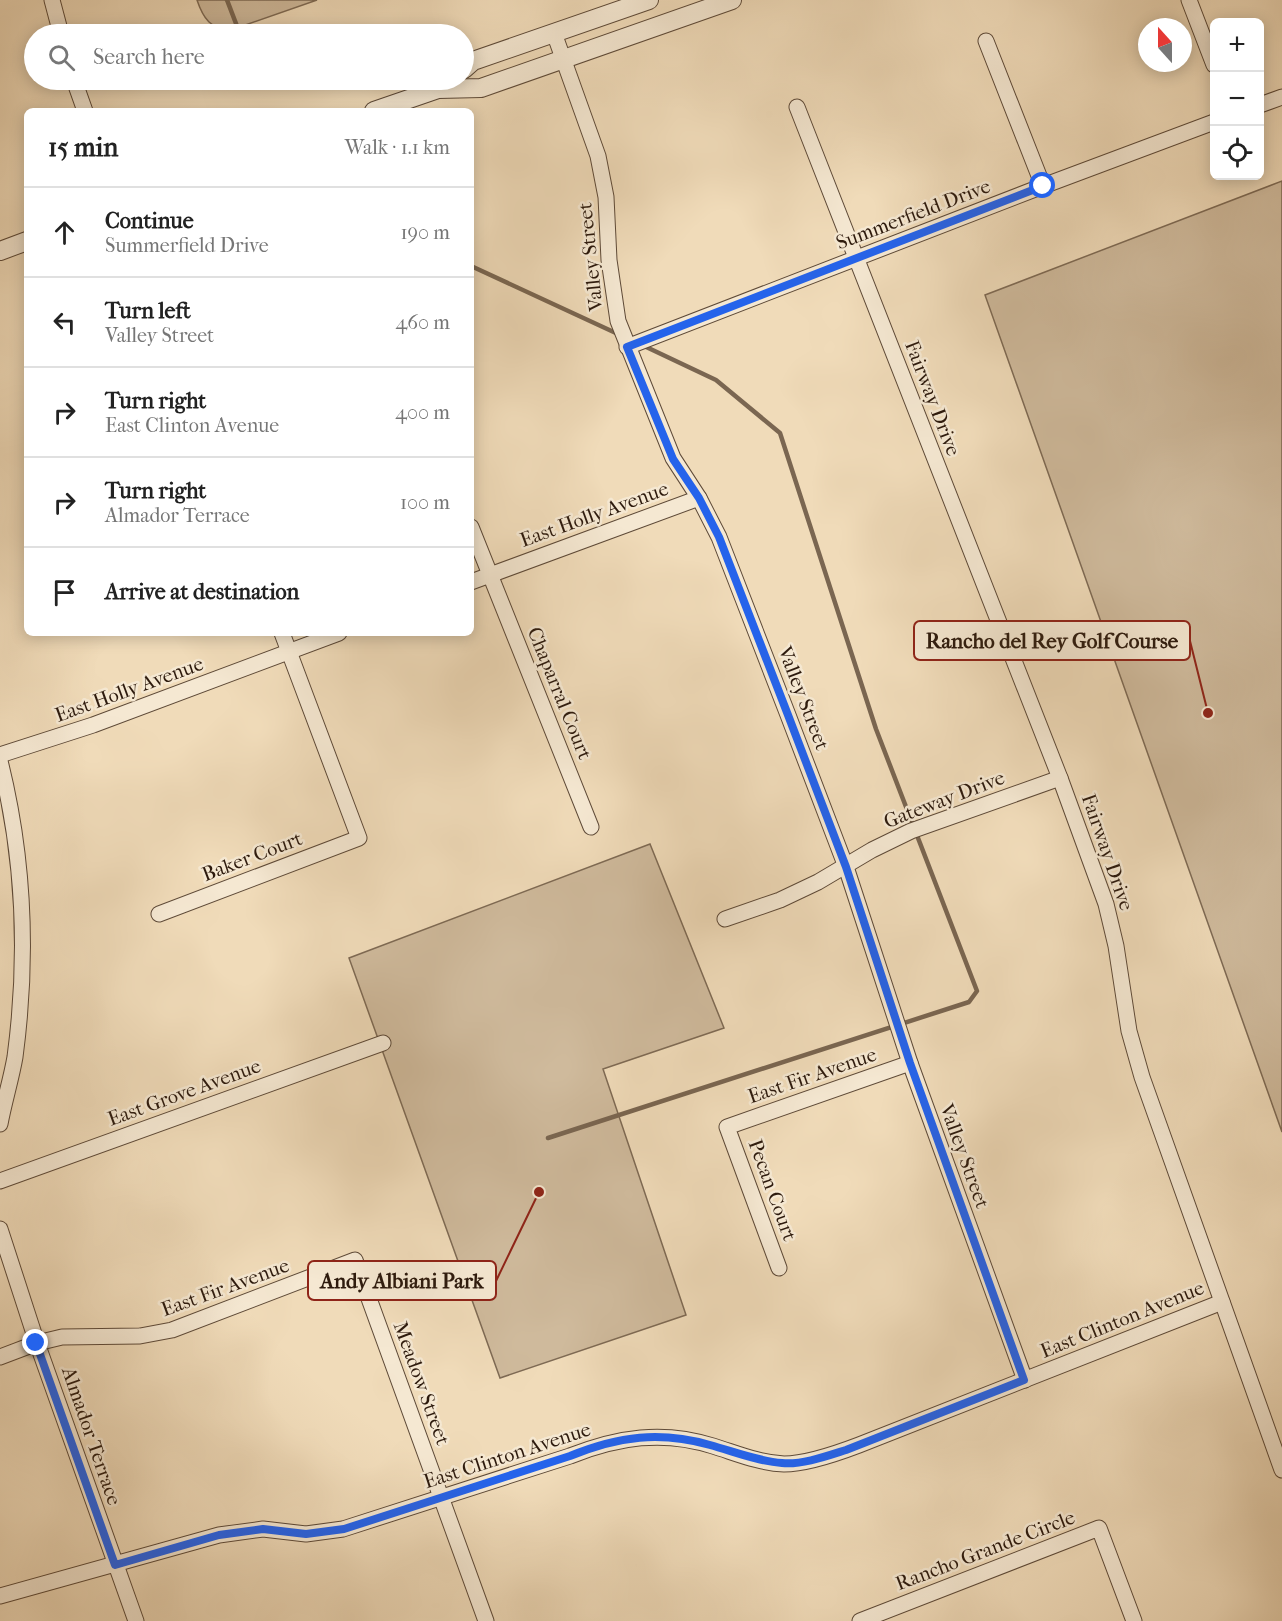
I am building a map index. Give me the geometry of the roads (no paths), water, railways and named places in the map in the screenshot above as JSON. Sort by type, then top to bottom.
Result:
[{"type":"street","points":[[52,0],[58,24]]},
{"type":"street","points":[[474,61],[649,0]]},
{"type":"street","points":[[474,87],[481,88],[732,0]]},
{"type":"street","points":[[1189,0],[1210,52]]},
{"type":"street","name":"Valley Street","points":[[554,33],[598,156],[606,197],[613,295],[618,321],[627,347],[673,459],[699,498],[719,537],[846,867],[910,1063],[1024,1380]]},
{"type":"street","points":[[986,41],[1043,186]]},
{"type":"street","points":[[78,90],[84,108]]},
{"type":"street","points":[[382,108],[428,90]]},
{"type":"street","points":[[1264,104],[1282,97]]},
{"type":"street","name":"Fairway Drive","points":[[797,107],[1060,778],[1106,904],[1116,946],[1129,1031],[1142,1077],[1282,1470]]},
{"type":"street","name":"Summerfield Drive","points":[[627,347],[1210,124]]},
{"type":"street","points":[[0,251],[24,242]]},
{"type":"street","name":"East Holly Avenue","points":[[474,581],[699,498]]},
{"type":"street","name":"Chaparral Court","points":[[474,534],[591,827]]},
{"type":"street","points":[[283,636],[290,652]]},
{"type":"street","name":"East Holly Avenue","points":[[0,755],[32,746],[331,636]]},
{"type":"street","name":"Baker Court","points":[[159,914],[359,838],[290,652]]},
{"type":"street","points":[[0,761],[8,791],[16,841],[22,930],[21,987],[15,1059],[0,1124]]},
{"type":"street","name":"Gateway Drive","points":[[725,919],[780,900],[911,831],[1060,778]]},
{"type":"street","name":"East Grove Avenue","points":[[0,1181],[383,1043]]},
{"type":"street","name":"East Fir Avenue","points":[[727,1127],[910,1063]]},
{"type":"street","name":"Pecan Court","points":[[727,1127],[779,1268]]},
{"type":"street","name":"Almador Terrace","points":[[0,1229],[36,1343],[136,1621]]},
{"type":"street","name":"East Fir Avenue","points":[[0,1357],[36,1343],[62,1337],[140,1336],[172,1330],[355,1260]]},
{"type":"street","name":"Meadow Street","points":[[355,1260],[486,1621]]},
{"type":"street","name":"East Clinton Avenue","points":[[0,1596],[219,1535],[263,1529],[306,1534],[344,1529],[591,1448],[644,1436],[684,1439],[742,1456],[785,1464],[820,1458],[852,1448],[1222,1302]]},
{"type":"street","name":"Rancho Grande Circle","points":[[860,1621],[1098,1528],[1134,1621]]},
{"type":"waterway","points":[[227,0],[236,24]]},
{"type":"waterway","points":[[474,267],[618,334]]},
{"type":"waterway","points":[[548,1138],[969,1002],[977,991],[876,729],[780,433],[716,380],[642,345]]},
{"type":"place","name":"Rancho del Rey Golf Course","points":[[1208,713]]},
{"type":"place","name":"Andy Albiani Park","points":[[539,1192]]}]
